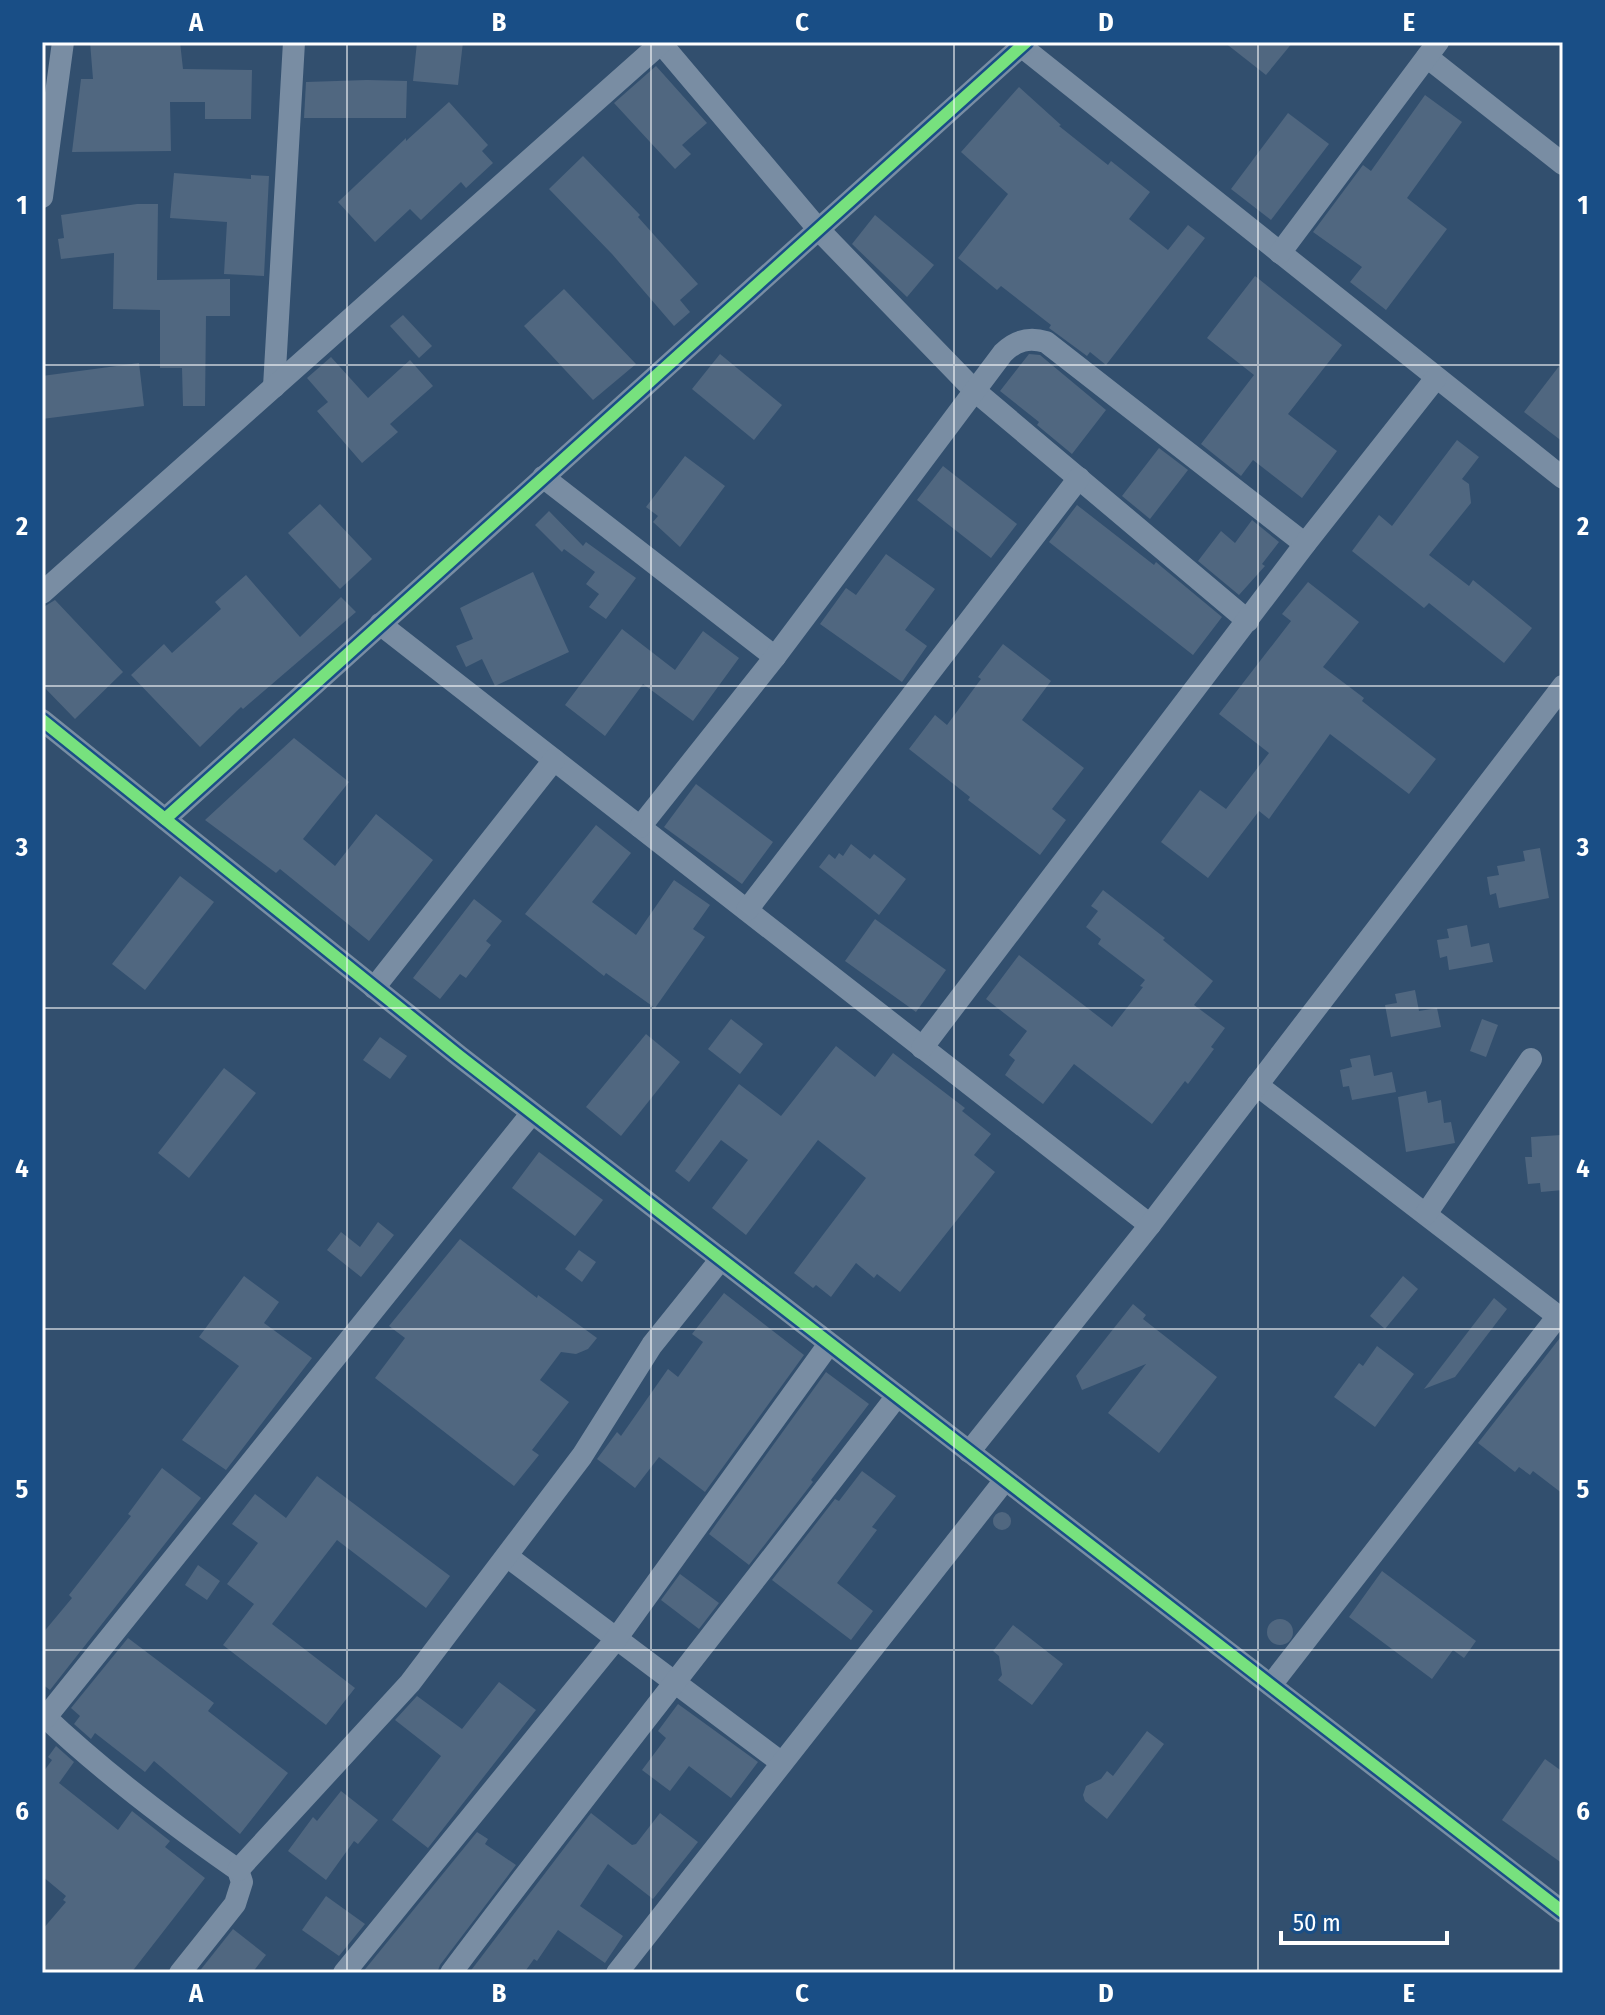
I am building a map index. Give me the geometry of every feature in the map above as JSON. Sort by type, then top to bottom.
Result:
[{"type":"street","points":[[42,197],[63,42]]},
{"type":"street","points":[[274,387],[294,42]]},
{"type":"street","points":[[42,593],[660,42],[819,230],[975,391],[1248,621]]},
{"type":"street","points":[[165,819],[1024,44],[1563,478]]},
{"type":"street","points":[[1280,253],[1433,49],[1563,164]]},
{"type":"street","points":[[640,827],[775,657],[1009,347],[1026,340],[1046,342],[1305,544]]},
{"type":"street","points":[[922,1048],[1305,544],[1436,378]]},
{"type":"street","points":[[543,477],[775,657]]},
{"type":"street","points":[[747,910],[1079,478]]},
{"type":"street","points":[[380,624],[1150,1225]]},
{"type":"street","points":[[969,1452],[1150,1225],[1563,686]]},
{"type":"street","points":[[42,720],[532,1113],[1563,1912]]},
{"type":"street","points":[[374,988],[554,760]]},
{"type":"street","points":[[1426,1214],[1531,1059]]},
{"type":"street","points":[[1257,1085],[1561,1318],[1271,1685]]},
{"type":"street","points":[[180,1973],[235,1904],[242,1882],[238,1870],[156,1813],[44,1716],[532,1113]]},
{"type":"street","points":[[238,1870],[410,1683],[582,1456],[652,1345],[721,1259]]},
{"type":"street","points":[[344,1973],[616,1639],[829,1344]]},
{"type":"street","points":[[451,1973],[589,1789],[676,1683],[897,1396]]},
{"type":"street","points":[[617,1973],[1005,1480]]},
{"type":"street","points":[[508,1557],[782,1763]]},
{"type":"building","points":[[90,42],[180,42],[183,69],[252,70],[251,119],[205,119],[205,102],[170,102],[171,151],[72,152],[81,79],[93,79]]},
{"type":"building","points":[[417,42],[463,42],[458,85],[413,81]]},
{"type":"building","points":[[1224,42],[1293,42],[1266,75]]},
{"type":"building","points":[[656,66],[707,123],[682,145],[691,154],[675,169],[614,103]]},
{"type":"building","points":[[407,81],[406,118],[304,118],[306,82]]},
{"type":"building","points":[[1019,87],[1059,126],[1108,165],[1111,161],[1150,192],[1129,219],[1168,250],[1188,225],[1205,238],[1106,365],[1090,352],[1087,356],[1001,286],[997,290],[958,258],[1008,194],[961,152]]},
{"type":"building","points":[[1425,95],[1462,122],[1407,198],[1447,229],[1386,310],[1350,282],[1362,267],[1313,232],[1363,165],[1371,171]]},
{"type":"building","points":[[449,102],[488,145],[482,151],[493,163],[466,188],[461,182],[421,220],[410,209],[375,242],[338,202]]},
{"type":"building","points":[[1288,113],[1329,144],[1271,220],[1231,189]]},
{"type":"building","points":[[583,156],[640,215],[638,217],[698,284],[680,300],[690,312],[674,326],[612,254],[549,189]]},
{"type":"building","points":[[174,173],[251,179],[251,175],[269,176],[264,276],[224,274],[227,222],[170,218]]},
{"type":"building","points":[[158,204],[157,280],[230,279],[230,316],[206,316],[205,406],[183,406],[182,368],[160,368],[160,310],[113,309],[114,253],[61,259],[58,239],[64,238],[61,215]]},
{"type":"building","points":[[875,215],[934,265],[907,297],[852,244]]},
{"type":"building","points":[[1255,276],[1342,345],[1288,414],[1337,451],[1302,498],[1253,460],[1241,476],[1201,444],[1254,375],[1207,338]]},
{"type":"building","points":[[564,289],[636,364],[593,400],[524,326]]},
{"type":"building","points":[[403,315],[432,346],[419,358],[390,326]]},
{"type":"building","points":[[720,354],[782,405],[754,440],[692,389]]},
{"type":"building","points":[[1029,354],[1040,355],[1106,410],[1072,454],[1000,391]]},
{"type":"building","points":[[331,357],[368,398],[410,360],[433,386],[390,424],[398,432],[362,463],[317,411],[328,402],[307,378]]},
{"type":"building","points":[[1563,361],[1563,442],[1524,412]]},
{"type":"building","points":[[139,363],[144,406],[42,419],[42,376]]},
{"type":"building","points":[[1457,440],[1479,457],[1462,479],[1469,484],[1471,503],[1429,555],[1469,586],[1473,580],[1532,628],[1504,663],[1429,603],[1424,608],[1352,551],[1379,515],[1392,526]]},
{"type":"building","points":[[1159,448],[1188,470],[1150,519],[1122,496]]},
{"type":"building","points":[[685,456],[725,486],[680,547],[653,522],[658,516],[646,507]]},
{"type":"building","points":[[943,466],[1017,524],[991,558],[917,500]]},
{"type":"building","points":[[320,504],[372,559],[340,589],[288,533]]},
{"type":"building","points":[[1077,505],[1154,565],[1156,562],[1222,617],[1193,655],[1049,542]]},
{"type":"building","points":[[549,511],[583,546],[586,542],[636,578],[606,619],[589,607],[599,594],[586,584],[595,572],[564,549],[562,552],[535,525]]},
{"type":"building","points":[[1252,520],[1279,542],[1262,564],[1265,566],[1239,595],[1198,561],[1221,531],[1235,543]]},
{"type":"building","points":[[886,554],[935,589],[905,630],[927,646],[902,682],[820,624],[846,588],[856,595]]},
{"type":"building","points":[[533,572],[569,652],[495,686],[482,659],[466,667],[456,646],[473,639],[460,608]]},
{"type":"building","points":[[246,575],[300,637],[341,597],[356,612],[243,709],[241,707],[200,747],[131,675],[164,644],[172,653],[221,609],[215,602]]},
{"type":"building","points":[[1308,582],[1359,622],[1323,667],[1436,759],[1409,794],[1330,734],[1269,819],[1259,811],[1208,878],[1161,842],[1200,790],[1226,809],[1269,753],[1219,714],[1291,621],[1282,614]]},
{"type":"building","points":[[55,600],[123,672],[75,719],[42,685],[42,608]]},
{"type":"building","points":[[622,629],[675,670],[703,631],[739,658],[693,721],[643,684],[605,736],[565,705]]},
{"type":"building","points":[[1003,644],[1051,681],[1022,720],[1084,768],[1052,809],[1066,820],[1040,855],[968,800],[970,797],[909,749],[935,715],[947,725]]},
{"type":"building","points":[[294,738],[349,782],[303,839],[335,866],[376,814],[433,860],[369,941],[280,869],[276,873],[205,820]]},
{"type":"building","points":[[696,784],[773,842],[742,884],[664,827]]},
{"type":"building","points":[[596,825],[631,853],[592,902],[636,935],[674,880],[710,905],[693,929],[705,937],[655,1008],[606,973],[604,976],[525,914]]},
{"type":"building","points":[[851,844],[870,859],[874,854],[906,879],[879,915],[819,867],[829,854],[835,859],[839,853],[843,856]]},
{"type":"building","points":[[1540,848],[1549,898],[1499,908],[1496,893],[1490,895],[1487,877],[1499,875],[1497,866],[1525,861],[1523,851]]},
{"type":"building","points":[[180,876],[214,902],[145,990],[112,964]]},
{"type":"building","points":[[1103,890],[1165,938],[1163,940],[1213,981],[1194,1005],[1225,1028],[1188,1084],[1185,1081],[1152,1124],[1074,1064],[1043,1104],[1005,1075],[1015,1060],[1009,1055],[1027,1031],[986,999],[1019,955],[1112,1027],[1145,980],[1098,944],[1101,939],[1086,927],[1098,911],[1091,906]]},
{"type":"building","points":[[474,899],[502,921],[486,941],[491,945],[466,978],[460,974],[440,999],[413,978]]},
{"type":"building","points":[[875,919],[946,970],[916,1012],[845,961]]},
{"type":"building","points":[[1467,925],[1471,947],[1489,943],[1493,962],[1449,970],[1447,956],[1440,958],[1437,940],[1449,938],[1447,929]]},
{"type":"building","points":[[1415,990],[1419,1011],[1437,1008],[1441,1027],[1391,1037],[1385,1005],[1397,1003],[1395,994]]},
{"type":"building","points":[[731,1019],[763,1044],[740,1074],[708,1049]]},
{"type":"building","points":[[1482,1019],[1498,1025],[1486,1057],[1470,1051]]},
{"type":"building","points":[[646,1034],[680,1062],[621,1136],[586,1107]]},
{"type":"building","points":[[380,1037],[407,1056],[390,1079],[363,1060]]},
{"type":"building","points":[[836,1046],[875,1077],[893,1053],[965,1108],[962,1111],[991,1134],[974,1155],[995,1172],[900,1292],[877,1274],[874,1278],[856,1263],[831,1297],[794,1273],[866,1178],[818,1140],[746,1235],[712,1208],[748,1160],[721,1140],[689,1182],[675,1171],[739,1084],[781,1116]]},
{"type":"building","points":[[1370,1055],[1374,1076],[1392,1072],[1396,1092],[1352,1100],[1349,1086],[1343,1087],[1340,1070],[1352,1067],[1350,1059]]},
{"type":"building","points":[[224,1068],[256,1093],[189,1178],[158,1153]]},
{"type":"building","points":[[1426,1091],[1428,1103],[1441,1100],[1444,1123],[1451,1122],[1455,1143],[1406,1152],[1398,1097]]},
{"type":"building","points":[[1561,1135],[1563,1190],[1541,1192],[1540,1183],[1528,1184],[1525,1157],[1532,1157],[1531,1137]]},
{"type":"building","points":[[539,1152],[603,1200],[575,1236],[512,1188]]},
{"type":"building","points":[[378,1222],[394,1235],[361,1277],[327,1250],[341,1232],[360,1247]]},
{"type":"building","points":[[460,1239],[537,1298],[538,1295],[597,1338],[588,1349],[576,1354],[561,1352],[540,1380],[569,1402],[532,1450],[539,1455],[514,1486],[375,1378],[405,1338],[389,1326]]},
{"type":"building","points":[[579,1250],[596,1262],[582,1282],[565,1269]]},
{"type":"building","points":[[244,1276],[279,1302],[264,1323],[312,1358],[226,1470],[182,1440],[239,1366],[199,1337]]},
{"type":"building","points":[[1403,1276],[1418,1289],[1385,1329],[1370,1316]]},
{"type":"building","points":[[724,1293],[804,1355],[705,1492],[659,1457],[635,1488],[597,1459],[617,1432],[621,1436],[668,1369],[678,1377],[703,1342],[692,1334]]},
{"type":"building","points":[[1494,1298],[1507,1309],[1455,1377],[1424,1389]]},
{"type":"building","points":[[1133,1304],[1146,1315],[1143,1319],[1217,1377],[1159,1453],[1108,1413],[1146,1364],[1082,1390],[1076,1376]]},
{"type":"building","points":[[1563,1334],[1563,1494],[1533,1471],[1530,1475],[1519,1467],[1515,1472],[1478,1443]]},
{"type":"building","points":[[1377,1346],[1414,1374],[1375,1427],[1334,1397],[1359,1363],[1363,1366]]},
{"type":"building","points":[[826,1372],[869,1404],[749,1565],[709,1534]]},
{"type":"building","points":[[162,1468],[201,1498],[50,1690],[42,1684],[42,1634],[72,1598],[69,1595],[131,1516],[128,1514]]},
{"type":"building","points":[[862,1471],[896,1496],[872,1527],[877,1530],[837,1583],[873,1611],[851,1640],[772,1580],[835,1499],[839,1501]]},
{"type":"building","points":[[317,1476],[450,1576],[426,1608],[337,1540],[272,1624],[355,1688],[326,1725],[223,1645],[254,1604],[227,1584],[258,1543],[232,1524],[255,1494],[286,1518]]},
{"type":"building","points":[[1002,1512],[1011,1521],[1002,1530],[993,1521]]},
{"type":"building","points":[[198,1565],[220,1581],[207,1600],[185,1585]]},
{"type":"building","points":[[1382,1571],[1476,1641],[1464,1658],[1453,1650],[1432,1679],[1349,1617]]},
{"type":"building","points":[[680,1574],[719,1603],[699,1629],[661,1600]]},
{"type":"building","points":[[1280,1619],[1289,1623],[1293,1632],[1289,1641],[1280,1645],[1271,1641],[1267,1632],[1271,1623]]},
{"type":"building","points":[[1013,1625],[1063,1664],[1032,1705],[998,1680],[1002,1675],[999,1656],[993,1651]]},
{"type":"building","points":[[128,1638],[214,1703],[208,1711],[288,1773],[240,1834],[154,1761],[145,1772],[95,1733],[91,1739],[74,1724],[80,1716],[71,1708]]},
{"type":"building","points":[[499,1682],[536,1710],[428,1848],[392,1820],[441,1756],[395,1720],[417,1696],[462,1729]]},
{"type":"building","points":[[678,1704],[758,1762],[731,1798],[689,1766],[670,1791],[642,1770],[666,1738],[658,1731]]},
{"type":"building","points":[[1147,1731],[1164,1744],[1107,1819],[1085,1801],[1086,1786],[1101,1779],[1107,1771],[1113,1776]]},
{"type":"building","points":[[56,1746],[74,1762],[59,1783],[118,1830],[132,1811],[170,1841],[165,1847],[205,1878],[131,1973],[42,1973],[42,1930],[66,1902],[63,1900],[66,1896],[42,1876],[42,1769],[44,1771],[52,1760],[48,1757]]},
{"type":"building","points":[[1545,1759],[1563,1772],[1563,1864],[1502,1820]]},
{"type":"building","points":[[341,1791],[378,1820],[358,1844],[354,1841],[326,1880],[288,1851],[313,1817],[317,1821]]},
{"type":"building","points":[[591,1813],[632,1845],[660,1813],[698,1842],[653,1899],[608,1864],[580,1906],[623,1936],[605,1963],[558,1930],[537,1961],[534,1959],[524,1973],[469,1973]]},
{"type":"building","points":[[477,1832],[488,1839],[485,1844],[516,1865],[437,1973],[362,1973]]},
{"type":"building","points":[[326,1896],[365,1924],[339,1956],[302,1930]]},
{"type":"building","points":[[233,1929],[266,1955],[252,1973],[198,1973]]},
{"type":"cycle path","points":[[165,819],[1026,42]]},
{"type":"cycle path","points":[[42,720],[459,1056],[1563,1912]]}]
